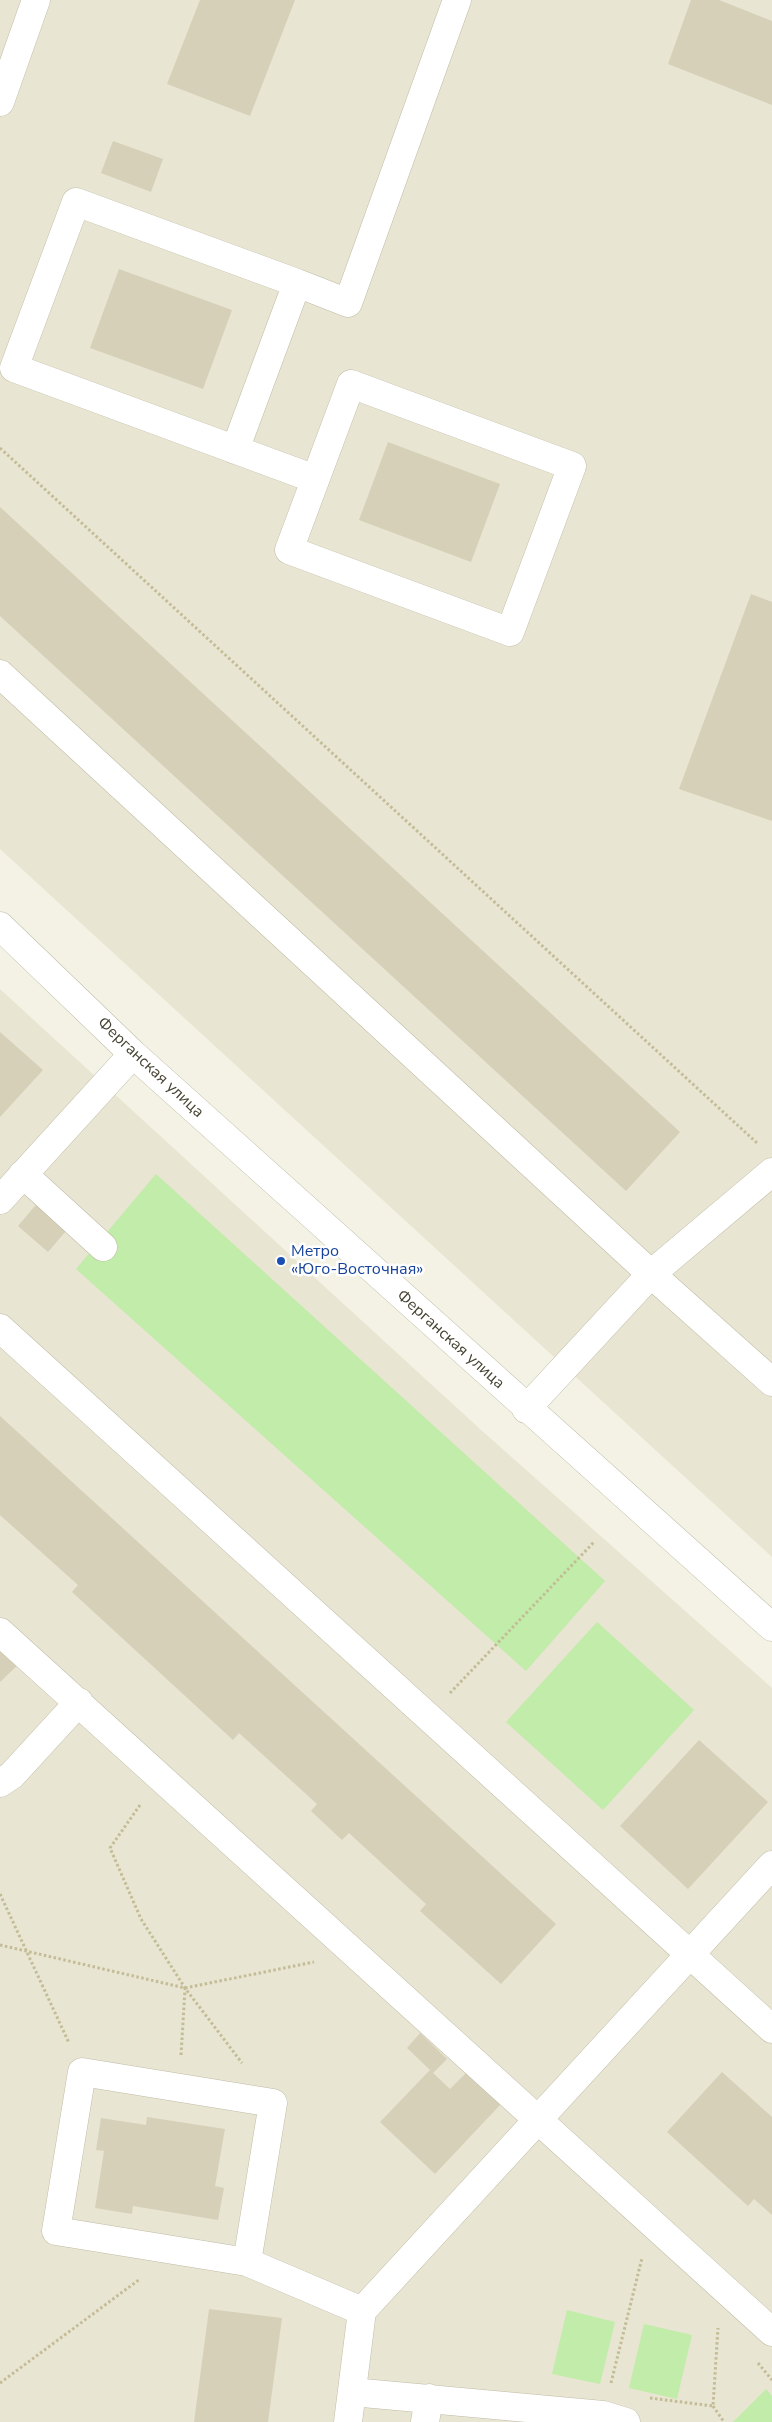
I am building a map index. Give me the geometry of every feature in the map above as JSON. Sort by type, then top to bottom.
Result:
[{"type":"street","points":[[0,102],[36,0]]},
{"type":"street","points":[[315,479],[7,369],[76,202],[348,303],[457,0]]},
{"type":"street","points":[[235,450],[297,284]]},
{"type":"street","points":[[351,384],[572,466],[510,632],[289,550],[315,479],[351,384]]},
{"type":"street","points":[[0,674],[652,1274],[772,1382]]},
{"type":"street","name":"Ферганская улица","points":[[0,926],[133,1054],[772,1628]]},
{"type":"street","points":[[0,1200],[133,1054]]},
{"type":"street","points":[[526,1409],[652,1274],[772,1172]]},
{"type":"street","points":[[23,1174],[103,1247]]},
{"type":"street","points":[[0,1328],[772,2029]]},
{"type":"street","points":[[0,1632],[772,2332]]},
{"type":"street","points":[[0,1784],[12,1776],[79,1702]]},
{"type":"street","points":[[348,2422],[362,2311],[772,1865]]},
{"type":"street","points":[[246,2262],[273,2103],[82,2072],[56,2231],[246,2262],[362,2311]]},
{"type":"street","points":[[352,2392],[427,2410],[615,2418]]},
{"type":"path","points":[[0,448],[757,1144]]},
{"type":"path","points":[[428,1716],[594,1542]]},
{"type":"path","points":[[160,1776],[110,1848],[141,1919],[185,1988],[273,2103]]},
{"type":"path","points":[[0,1894],[82,2072]]},
{"type":"path","points":[[0,1945],[185,1988],[356,1954]]},
{"type":"path","points":[[179,2088],[185,1988]]},
{"type":"path","points":[[615,2418],[650,2221]]},
{"type":"path","points":[[0,2383],[178,2251]]},
{"type":"path","points":[[721,2286],[713,2406],[724,2422]]},
{"type":"path","points":[[646,2398],[713,2406]]},
{"type":"shaded area","points":[[0,0],[772,0],[772,1557],[0,849]]},
{"type":"shaded area","points":[[0,989],[480,1429],[772,1688],[772,2422],[0,2422]]},
{"type":"green space","points":[[156,1174],[605,1581],[526,1671],[76,1269]]},
{"type":"green space","points":[[597,1622],[694,1710],[603,1810],[506,1722]]},
{"type":"green space","points":[[567,2310],[615,2322],[600,2384],[552,2374]]},
{"type":"green space","points":[[644,2324],[692,2335],[677,2399],[629,2388]]},
{"type":"green space","points":[[766,2389],[772,2396],[772,2422],[733,2422]]},
{"type":"building","points":[[200,0],[295,0],[250,116],[167,84]]},
{"type":"building","points":[[691,0],[719,0],[772,21],[772,105],[668,64]]},
{"type":"building","points":[[113,141],[163,159],[151,192],[101,173]]},
{"type":"building","points":[[119,269],[232,310],[203,389],[90,348]]},
{"type":"building","points":[[388,442],[500,484],[471,562],[359,520]]},
{"type":"building","points":[[0,507],[680,1132],[626,1191],[0,616]]},
{"type":"building","points":[[751,594],[772,602],[772,821],[679,789]]},
{"type":"building","points":[[0,1032],[43,1070],[0,1117]]},
{"type":"building","points":[[41,1199],[71,1225],[48,1252],[18,1226]]},
{"type":"building","points":[[0,1416],[556,1924],[501,1984],[420,1911],[426,1904],[349,1833],[342,1840],[311,1811],[317,1804],[239,1733],[233,1740],[72,1592],[78,1585],[0,1515]]},
{"type":"building","points":[[0,1638],[22,1661],[0,1682]]},
{"type":"building","points":[[699,1740],[768,1802],[688,1889],[620,1826]]},
{"type":"building","points":[[420,2033],[447,2059],[433,2073],[450,2089],[467,2072],[501,2104],[435,2174],[380,2122],[430,2070],[407,2048]]},
{"type":"building","points":[[722,2072],[772,2117],[772,2215],[754,2199],[748,2206],[667,2132]]},
{"type":"building","points":[[147,2117],[225,2129],[215,2186],[224,2188],[218,2220],[133,2206],[132,2214],[95,2208],[104,2151],[96,2150],[101,2118],[146,2125]]},
{"type":"building","points":[[209,2309],[282,2318],[268,2422],[194,2422]]},
{"type":"place","name":"Метро «Юго-Восточная»","points":[[281,1261]]}]
